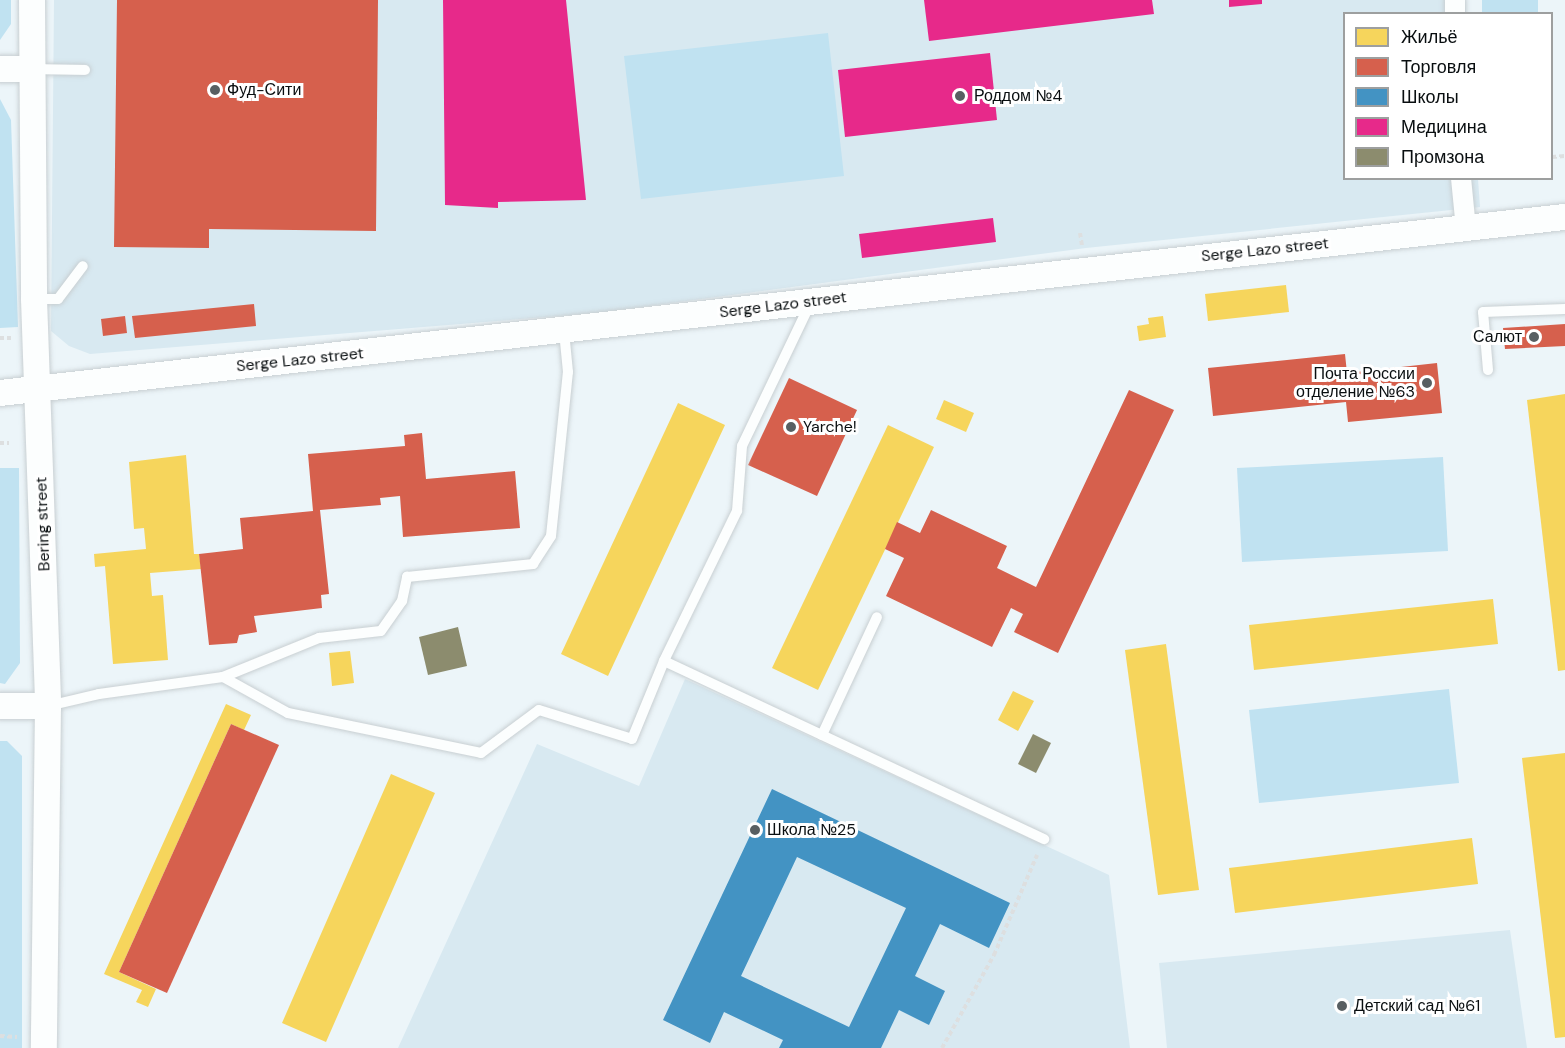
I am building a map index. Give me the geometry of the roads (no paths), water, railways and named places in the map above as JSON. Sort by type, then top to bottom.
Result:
[{"type":"street","name":"Bering street","points":[[32,0],[34,299],[48,706],[44,1048]]},
{"type":"street","points":[[0,69],[33,69]]},
{"type":"street","points":[[1461,180],[1466,228]]},
{"type":"street","name":"Serge Lazo street","points":[[0,393],[1565,217]]},
{"type":"street","points":[[0,705],[48,706]]},
{"type":"lane","points":[[33,69],[86,70]]},
{"type":"lane","points":[[34,299],[58,299],[83,266]]},
{"type":"lane","points":[[223,677],[288,712],[481,753],[539,710],[632,739],[664,661],[737,511],[742,446],[811,302]]},
{"type":"lane","points":[[1488,370],[1483,312],[1565,309]]},
{"type":"lane","points":[[48,706],[99,694],[223,677],[319,638],[381,631],[402,601],[407,577],[533,564],[551,537],[568,372],[564,331]]},
{"type":"lane","points":[[822,735],[877,617]]},
{"type":"lane","points":[[664,661],[1044,839]]},
{"type":"place","name":"Фуд-Сити","points":[[215,90]]},
{"type":"place","name":"Роддом №4","points":[[960,96]]},
{"type":"place","name":"Салют","points":[[1534,337]]},
{"type":"place","name":"Почта России отделение №63","points":[[1427,383]]},
{"type":"place","name":"Yarche!","points":[[791,427]]},
{"type":"place","name":"Школа №25","points":[[755,830]]},
{"type":"place","name":"Детский сад №61","points":[[1342,1006]]}]
